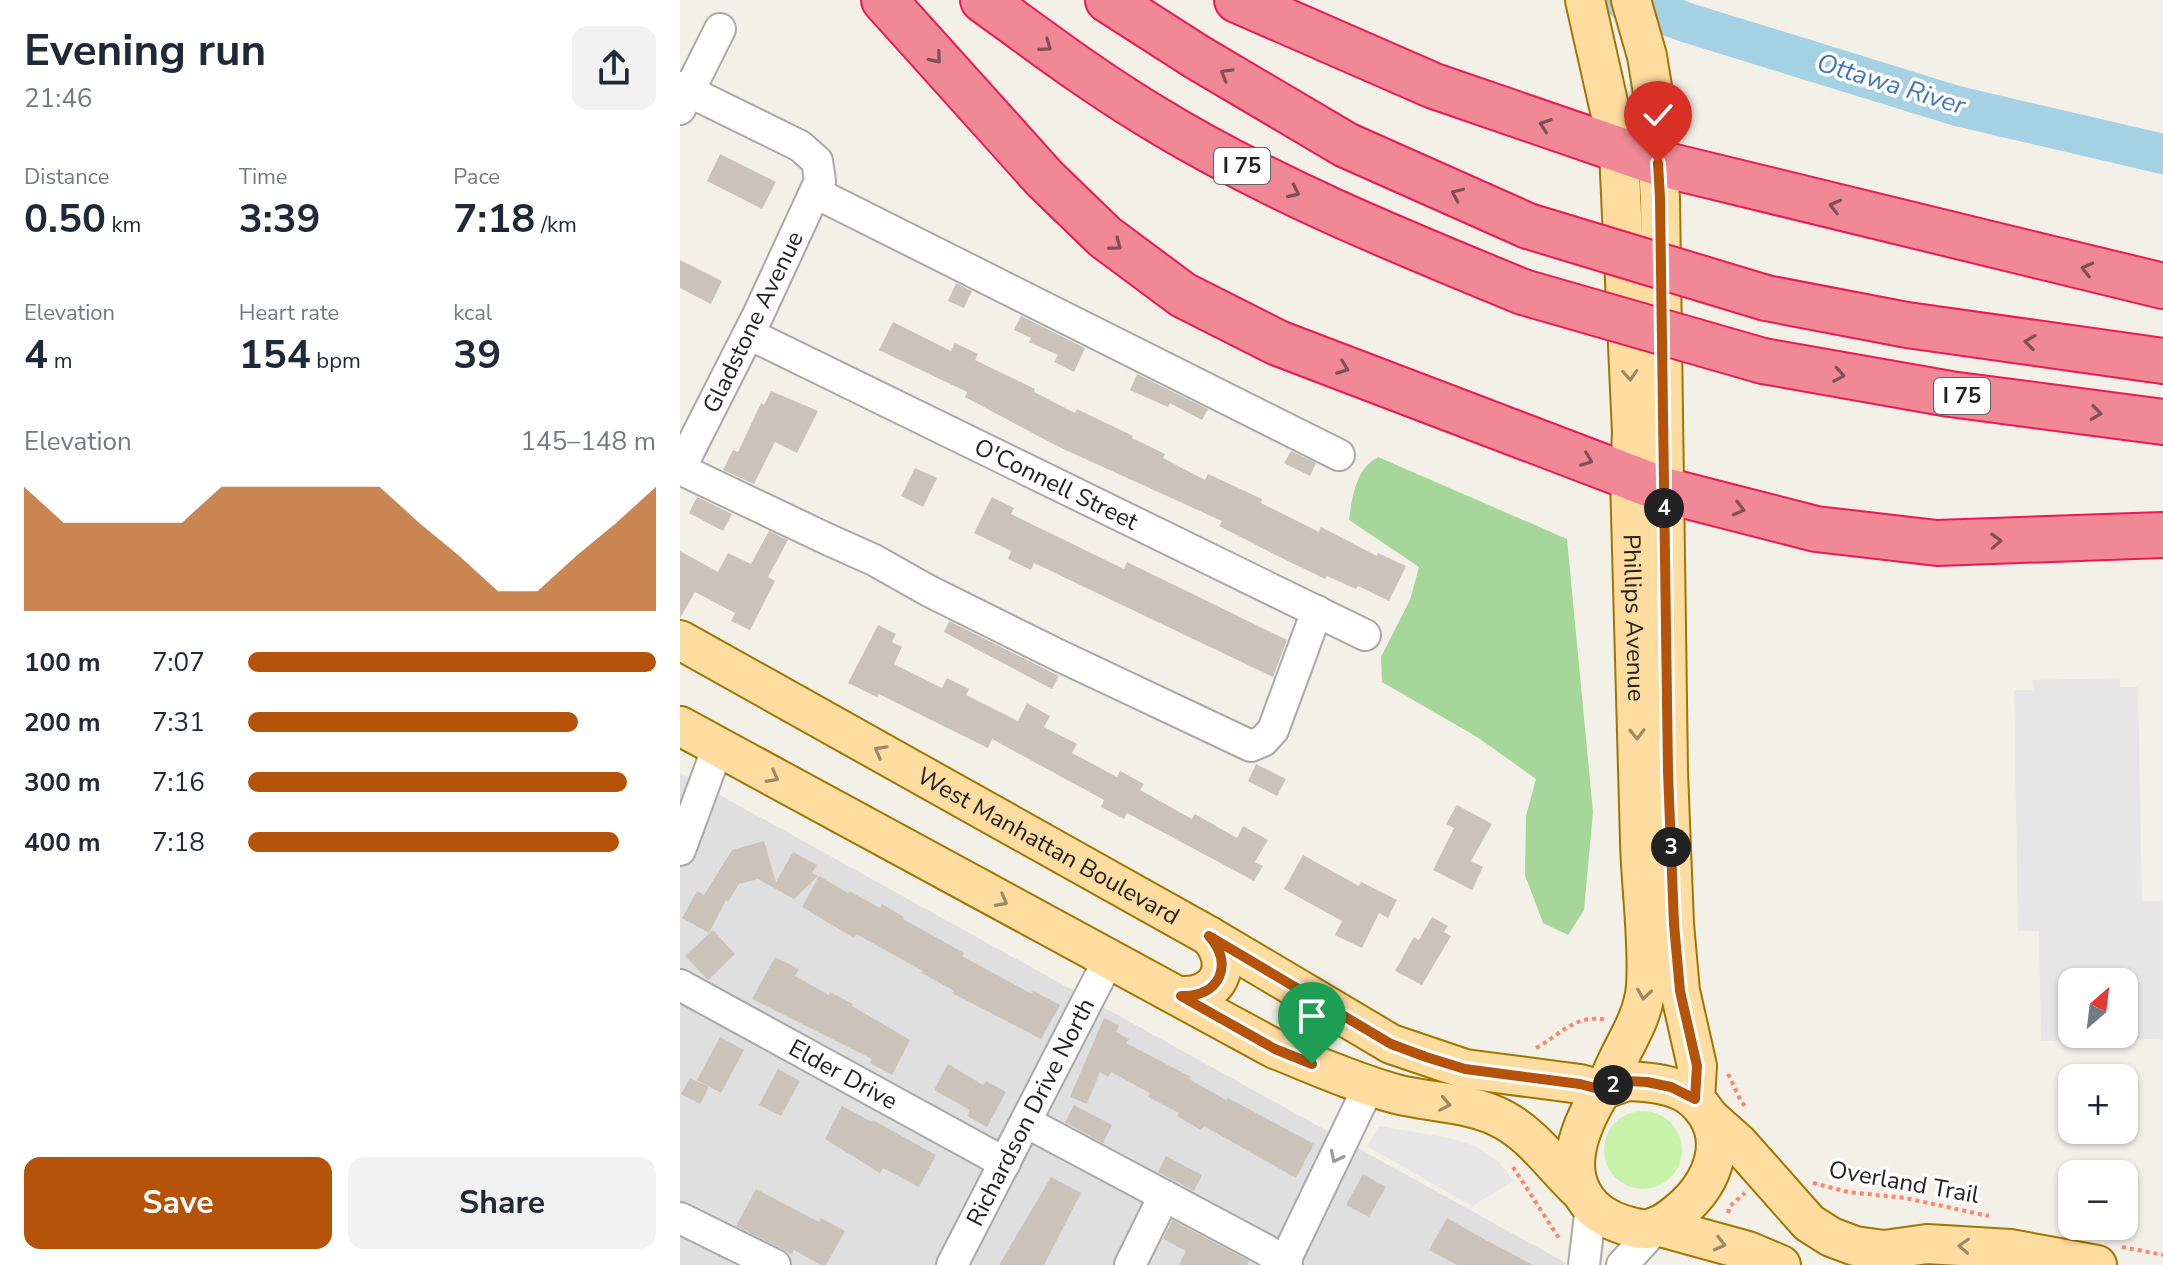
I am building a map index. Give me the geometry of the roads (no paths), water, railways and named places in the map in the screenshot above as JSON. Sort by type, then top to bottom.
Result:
[{"type":"highway","points":[[884,0],[1045,179],[1105,237],[1183,295],[1278,343],[1647,483],[1816,529],[1937,543],[2163,535]]},
{"type":"highway","name":"I 75","points":[[983,0],[1149,115],[1254,173],[1412,246],[1523,292],[1763,361],[1950,394],[2163,422]]},
{"type":"highway","points":[[1108,0],[1346,145],[1528,226],[1766,298],[1907,325],[2163,361]]},
{"type":"highway","points":[[1237,0],[1434,86],[1646,170],[2163,286]]},
{"type":"main road","name":"Phillips Avenue","points":[[1585,0],[1604,75],[1646,170]]},
{"type":"main road","name":"Phillips Avenue","points":[[1604,1088],[1640,1016],[1646,987],[1640,858],[1647,483],[1632,432],[1653,93],[1647,56],[1631,0]]},
{"type":"main road","points":[[1646,170],[1647,483],[1668,772],[1674,924],[1680,991],[1703,1109],[1715,1143],[1714,1168],[1704,1187],[1682,1210],[1654,1228]]},
{"type":"main road","name":"West Manhattan Boulevard","points":[[680,640],[1209,936],[1391,1044],[1465,1069],[1604,1088]]},
{"type":"main road","points":[[680,726],[1275,1049],[1369,1086],[1475,1109],[1505,1120],[1586,1199],[1620,1224],[1654,1228],[1719,1243],[1781,1265]]},
{"type":"main road","points":[[1181,996],[1203,994],[1219,978],[1221,955],[1209,936]]},
{"type":"main road","points":[[1586,1199],[1576,1169],[1581,1126],[1604,1088],[1627,1081],[1647,1082],[1671,1087],[1703,1109],[1739,1144],[1809,1223],[1831,1237],[1855,1246],[1884,1250],[1927,1244],[2007,1244],[2106,1255]]},
{"type":"street","points":[[720,29],[683,95],[800,146],[817,161],[818,182],[1339,455]]},
{"type":"street","name":"Gladstone Avenue","points":[[680,469],[749,334],[818,182]]},
{"type":"street","name":"O'Connell Street","points":[[749,334],[1365,635]]},
{"type":"street","points":[[680,469],[851,549],[1044,648],[1251,746],[1263,741],[1273,730],[1317,611]]},
{"type":"street","points":[[680,850],[718,747]]},
{"type":"street","name":"Richardson Drive North","points":[[952,1265],[1109,959]]},
{"type":"street","name":"Elder Drive","points":[[680,985],[1005,1163]]},
{"type":"street","points":[[1026,1122],[1266,1250],[1285,1264],[1369,1086]]},
{"type":"street","points":[[1130,1265],[1164,1196]]},
{"type":"street","points":[[1574,1255],[1586,1199]]},
{"type":"street","points":[[680,1218],[775,1265]]},
{"type":"street","points":[[1622,1265],[1654,1228]]},
{"type":"waterway","name":"Ottawa River","points":[[1624,0],[1688,23],[1957,106],[2163,154]]}]
